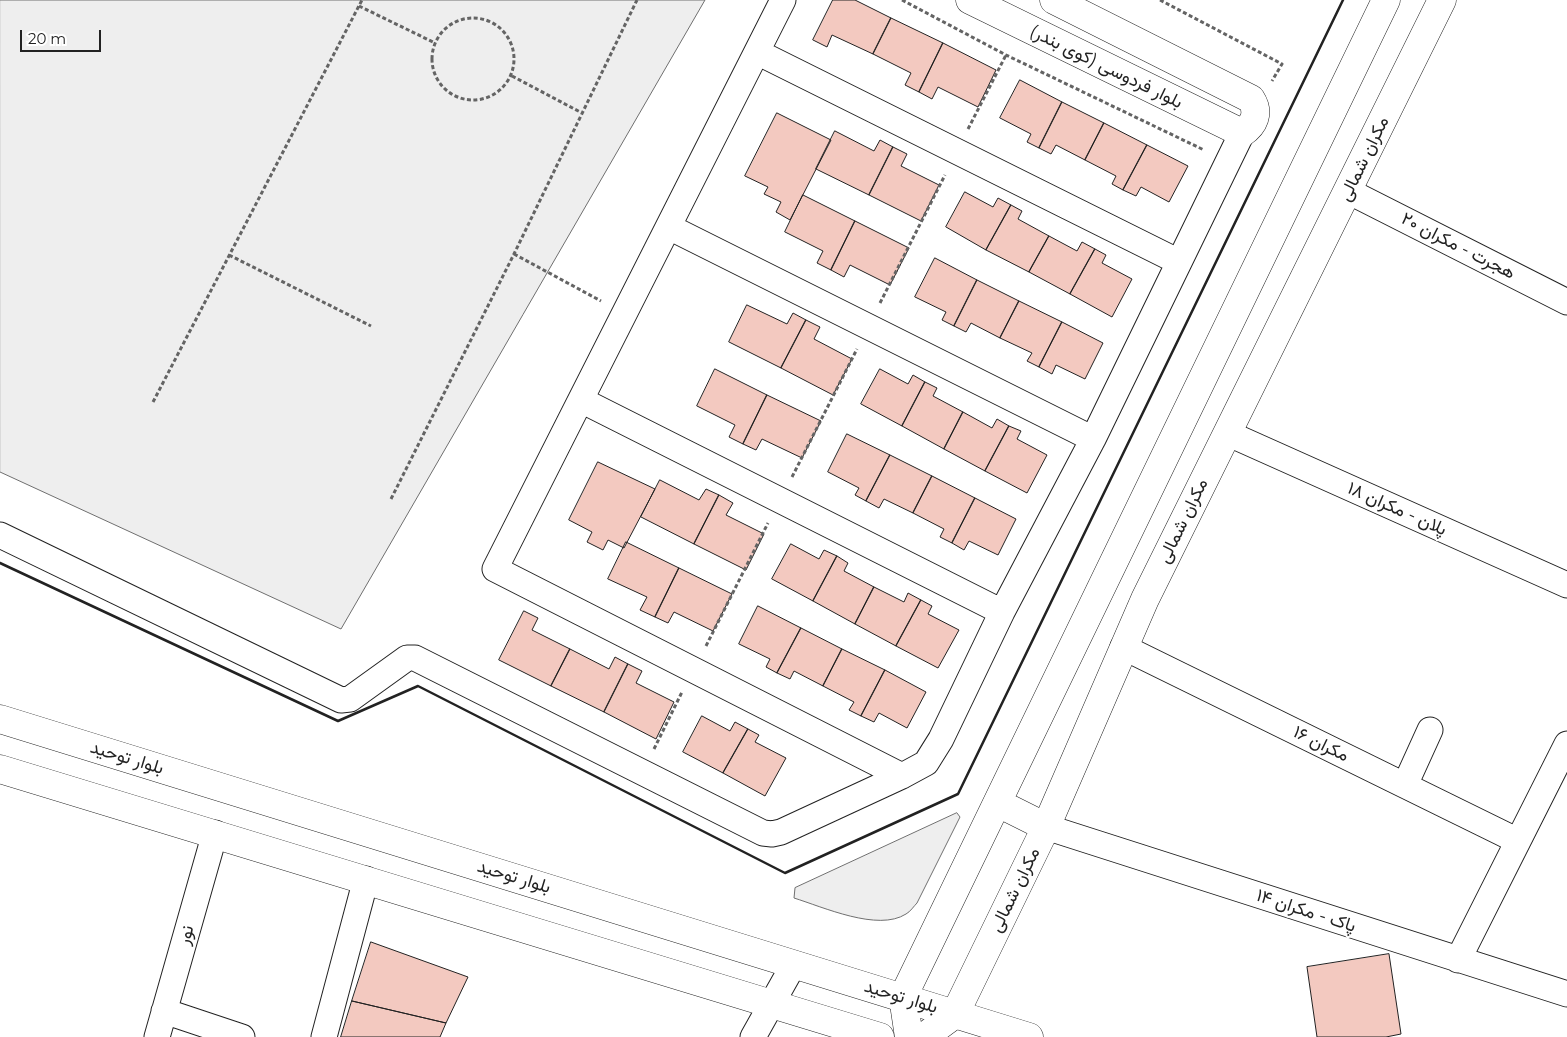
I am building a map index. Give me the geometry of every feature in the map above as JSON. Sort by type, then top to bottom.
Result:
[{"type":"street","points":[[783,0],[495,569],[902,776]]},
{"type":"street","name":"بلوار فردوسی (کوی بندر)","points":[[970,0],[1242,133]]},
{"type":"street","name":"بلوار فردوسی (کوی بندر)","points":[[1054,0],[1254,105]]},
{"type":"street","points":[[910,1037],[903,998],[1386,0]]},
{"type":"street","name":"مکران شمالی","points":[[924,1037],[955,1014],[1046,826],[1149,590],[1442,0]]},
{"type":"street","points":[[757,52],[1179,262]]},
{"type":"street","points":[[0,535],[342,700],[350,699],[408,658],[415,658],[763,833],[781,832],[926,763],[940,739],[1002,612],[1094,439],[1242,133],[1254,122],[1254,105]]},
{"type":"street","name":"هجرت - مکران ۲۰","points":[[1348,190],[1567,302]]},
{"type":"street","points":[[669,227],[1094,439]]},
{"type":"street","points":[[581,400],[1002,612]]},
{"type":"street","name":"پلان - مکران ۱۸","points":[[1227,433],[1567,585]]},
{"type":"street","name":"مکران ۱۶","points":[[1123,646],[1518,841]]},
{"type":"street","name":"بلوار توحید","points":[[0,719],[1029,1037]]},
{"type":"street","points":[[1405,785],[1430,730]]},
{"type":"street","points":[[1458,960],[1567,744]]},
{"type":"street","points":[[0,768],[880,1037]]},
{"type":"street","points":[[998,803],[1046,826]]},
{"type":"street","name":"پاک - مکران ۱۴","points":[[1046,826],[1567,994]]},
{"type":"street","name":"نور","points":[[157,1037],[215,833]]},
{"type":"street","points":[[324,1037],[366,879]]},
{"type":"street","points":[[753,1037],[794,964]]},
{"type":"street","points":[[164,1011],[242,1037]]},
{"type":"path","points":[[153,402],[362,0]]},
{"type":"path","points":[[391,499],[514,254],[637,0]]},
{"type":"path","points":[[902,0],[1006,55],[1228,161]]},
{"type":"path","points":[[1160,0],[1282,64],[1254,105]]},
{"type":"path","points":[[359,6],[434,43]]},
{"type":"path","points":[[477,18],[490,21],[509,38],[514,50],[515,63],[512,76],[505,87],[494,95],[482,100],[469,101],[457,98],[446,91],[437,81],[432,69],[431,56],[434,43],[442,32],[452,24],[464,19],[477,18]]},
{"type":"path","points":[[642,772],[1006,55]]},
{"type":"path","points":[[512,76],[582,113]]},
{"type":"path","points":[[514,254],[625,313]]},
{"type":"path","points":[[229,256],[371,326]]},
{"type":"shaded area","points":[[0,0],[705,0],[341,629],[0,472]]},
{"type":"shaded area","points":[[957,813],[960,817],[917,903],[906,914],[894,919],[866,919],[835,912],[794,898],[795,888]]},
{"type":"building","points":[[833,0],[855,0],[891,18],[873,54],[832,35],[827,47],[813,40]]},
{"type":"building","points":[[891,18],[943,43],[919,92],[905,85],[911,73],[873,54]]},
{"type":"building","points":[[943,43],[996,70],[978,107],[938,87],[932,99],[919,92]]},
{"type":"building","points":[[1020,80],[1062,102],[1039,148],[1027,142],[1031,134],[1000,118]]},
{"type":"building","points":[[1062,102],[1104,123],[1085,160],[1056,145],[1051,154],[1039,148]]},
{"type":"building","points":[[777,113],[831,140],[790,220],[776,212],[781,202],[764,194],[768,187],[745,176]]},
{"type":"building","points":[[1104,123],[1147,145],[1123,190],[1112,184],[1116,176],[1085,160]]},
{"type":"building","points":[[835,131],[874,151],[880,140],[893,147],[869,195],[816,169]]},
{"type":"building","points":[[1147,145],[1188,166],[1169,202],[1141,187],[1136,196],[1123,190]]},
{"type":"building","points":[[893,147],[907,154],[901,166],[939,185],[921,221],[869,195]]},
{"type":"building","points":[[965,192],[993,207],[998,198],[1011,205],[986,250],[946,227]]},
{"type":"building","points":[[803,195],[855,221],[831,270],[817,263],[823,251],[785,232]]},
{"type":"building","points":[[1011,205],[1022,211],[1018,219],[1049,236],[1029,272],[986,250]]},
{"type":"building","points":[[855,221],[909,248],[890,285],[850,265],[844,277],[831,270]]},
{"type":"building","points":[[1049,236],[1077,251],[1082,242],[1095,249],[1070,294],[1029,272]]},
{"type":"building","points":[[1095,249],[1106,255],[1102,263],[1132,279],[1112,317],[1070,294]]},
{"type":"building","points":[[935,258],[977,280],[954,326],[942,320],[946,312],[915,297]]},
{"type":"building","points":[[977,280],[1019,301],[1000,338],[971,323],[966,332],[954,326]]},
{"type":"building","points":[[1019,301],[1062,322],[1039,367],[1027,361],[1032,353],[1000,338]]},
{"type":"building","points":[[747,305],[787,324],[793,313],[806,320],[781,368],[729,342]]},
{"type":"building","points":[[806,320],[820,327],[814,339],[852,359],[833,395],[781,368]]},
{"type":"building","points":[[1062,322],[1103,343],[1085,379],[1056,365],[1052,374],[1039,367]]},
{"type":"building","points":[[715,369],[767,395],[743,444],[729,437],[735,425],[697,406]]},
{"type":"building","points":[[880,369],[908,384],[913,375],[925,382],[902,426],[861,404]]},
{"type":"building","points":[[925,382],[937,388],[933,396],[963,412],[944,449],[902,426]]},
{"type":"building","points":[[767,395],[821,421],[802,458],[762,439],[756,450],[743,444]]},
{"type":"building","points":[[963,412],[992,428],[997,419],[1009,426],[985,471],[944,449]]},
{"type":"building","points":[[1009,426],[1021,431],[1017,439],[1047,455],[1027,493],[985,471]]},
{"type":"building","points":[[847,434],[890,455],[866,501],[855,495],[859,488],[828,472]]},
{"type":"building","points":[[890,455],[932,476],[913,513],[884,499],[879,508],[866,501]]},
{"type":"building","points":[[598,462],[655,489],[624,548],[608,540],[603,550],[587,542],[592,532],[569,520]]},
{"type":"building","points":[[932,476],[975,498],[952,543],[940,537],[944,529],[913,513]]},
{"type":"building","points":[[660,480],[699,500],[706,489],[719,495],[694,544],[641,517]]},
{"type":"building","points":[[719,495],[733,503],[726,515],[764,534],[746,570],[694,544]]},
{"type":"building","points":[[975,498],[1016,519],[998,555],[969,541],[964,550],[952,543]]},
{"type":"building","points":[[626,542],[679,568],[655,617],[640,610],[647,597],[608,579]]},
{"type":"building","points":[[791,544],[819,559],[824,550],[837,556],[813,601],[772,579]]},
{"type":"building","points":[[837,556],[848,563],[844,571],[874,587],[855,624],[813,601]]},
{"type":"building","points":[[679,568],[732,594],[713,631],[674,612],[668,623],[655,617]]},
{"type":"building","points":[[874,587],[904,602],[908,593],[921,600],[896,646],[855,624]]},
{"type":"building","points":[[921,600],[932,606],[928,614],[959,630],[938,668],[896,646]]},
{"type":"building","points":[[758,606],[801,628],[777,673],[766,667],[770,659],[739,644]]},
{"type":"building","points":[[524,611],[538,618],[532,630],[570,649],[551,686],[499,660]]},
{"type":"building","points":[[801,628],[842,649],[823,686],[794,671],[790,679],[777,673]]},
{"type":"building","points":[[570,649],[609,669],[615,657],[628,664],[604,712],[551,686]]},
{"type":"building","points":[[842,649],[885,670],[861,716],[849,710],[854,702],[823,686]]},
{"type":"building","points":[[628,664],[642,671],[636,683],[674,702],[656,739],[604,712]]},
{"type":"building","points":[[885,670],[926,692],[907,728],[879,713],[874,722],[861,716]]},
{"type":"building","points":[[702,716],[730,731],[735,722],[748,729],[723,773],[683,752]]},
{"type":"building","points":[[748,729],[759,735],[755,742],[786,758],[765,796],[723,773]]},
{"type":"building","points":[[371,942],[468,977],[446,1023],[352,1001]]},
{"type":"building","points":[[1389,954],[1401,1034],[1386,1037],[1317,1037],[1307,967]]},
{"type":"building","points":[[352,1001],[446,1023],[440,1037],[341,1037]]},
{"type":"wall","points":[[0,563],[338,721],[418,686],[785,873],[958,794],[1343,0]]}]
